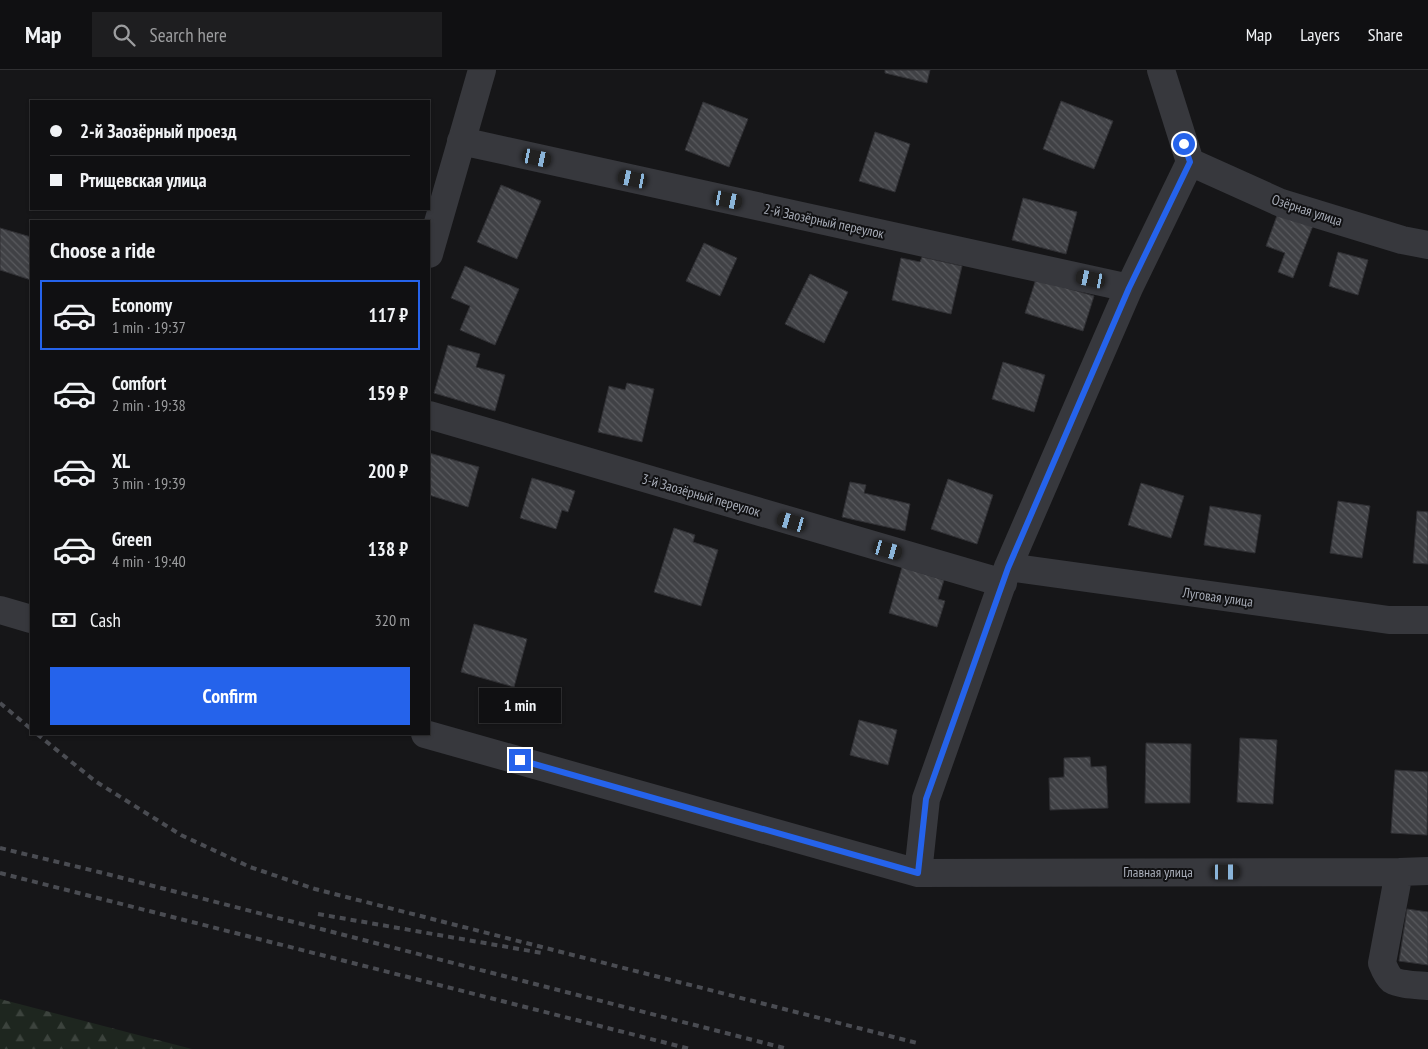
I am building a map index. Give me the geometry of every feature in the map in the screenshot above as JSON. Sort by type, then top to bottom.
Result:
[{"type":"street","points":[[430,250],[482,70]]},
{"type":"street","points":[[918,873],[926,799],[1006,575],[1129,288],[1190,162],[1161,70]]},
{"type":"street","name":"2-й Заозёрный переулок","points":[[461,141],[1129,288]]},
{"type":"street","name":"Озёрная улица","points":[[1190,162],[1281,203],[1402,240],[1428,244]]},
{"type":"street","name":"3-й Заозёрный переулок","points":[[430,416],[1006,575]]},
{"type":"street","name":"Луговая улица","points":[[1006,575],[1389,620],[1428,620]]},
{"type":"street","points":[[0,610],[30,619]]},
{"type":"street","name":"Главная улица","points":[[429,735],[918,873],[1428,871]]},
{"type":"street","points":[[1399,872],[1382,962],[1386,972],[1393,980],[1406,984],[1428,986]]},
{"type":"green space","points":[[0,999],[192,1049],[0,1049]]},
{"type":"building","points":[[885,70],[930,70],[927,83],[885,73]]},
{"type":"building","points":[[1061,101],[1113,121],[1094,169],[1043,149]]},
{"type":"building","points":[[703,102],[748,119],[729,167],[685,150]]},
{"type":"building","points":[[875,132],[910,144],[895,192],[859,181]]},
{"type":"building","points":[[501,185],[541,201],[517,259],[477,242]]},
{"type":"building","points":[[1023,198],[1077,212],[1066,254],[1012,240]]},
{"type":"building","points":[[1279,210],[1314,223],[1293,278],[1278,272],[1285,253],[1266,246]]},
{"type":"building","points":[[0,228],[30,237],[30,280],[0,270]]},
{"type":"building","points":[[704,243],[737,258],[720,296],[686,281]]},
{"type":"building","points":[[1338,252],[1368,260],[1358,295],[1329,286]]},
{"type":"building","points":[[922,257],[962,266],[951,314],[892,300],[901,258],[920,262]]},
{"type":"building","points":[[465,266],[519,289],[495,345],[460,330],[470,306],[451,298]]},
{"type":"building","points":[[810,274],[848,292],[824,343],[785,324]]},
{"type":"building","points":[[1036,279],[1094,296],[1083,331],[1025,313]]},
{"type":"building","points":[[448,345],[480,354],[476,367],[505,375],[495,411],[434,393]]},
{"type":"building","points":[[1003,362],[1045,375],[1034,412],[992,399]]},
{"type":"building","points":[[627,383],[654,389],[642,442],[598,432],[609,386],[625,390]]},
{"type":"building","points":[[430,453],[479,467],[468,507],[430,495]]},
{"type":"building","points":[[532,478],[575,491],[568,512],[562,510],[556,529],[520,518]]},
{"type":"building","points":[[948,479],[993,495],[977,544],[931,529]]},
{"type":"building","points":[[850,482],[866,485],[864,493],[910,504],[905,531],[842,517]]},
{"type":"building","points":[[1141,483],[1184,496],[1171,538],[1128,525]]},
{"type":"building","points":[[1338,501],[1370,506],[1362,558],[1330,553]]},
{"type":"building","points":[[1210,506],[1261,515],[1255,553],[1204,545]]},
{"type":"building","points":[[1417,511],[1428,512],[1428,564],[1413,563]]},
{"type":"building","points":[[674,528],[695,535],[693,542],[718,550],[701,606],[654,592]]},
{"type":"building","points":[[902,567],[944,580],[938,599],[945,601],[937,627],[889,613]]},
{"type":"building","points":[[474,624],[527,639],[514,687],[461,672]]},
{"type":"building","points":[[859,720],[897,730],[888,765],[850,755]]},
{"type":"building","points":[[1240,738],[1277,740],[1273,804],[1237,802]]},
{"type":"building","points":[[1146,743],[1191,744],[1190,803],[1145,803]]},
{"type":"building","points":[[1090,757],[1091,767],[1106,766],[1108,808],[1050,810],[1049,778],[1064,777],[1064,758]]},
{"type":"building","points":[[1395,770],[1428,772],[1427,835],[1391,833]]},
{"type":"building","points":[[1407,909],[1428,912],[1428,965],[1399,961]]},
{"type":"railway","points":[[0,703],[30,728]]},
{"type":"railway","points":[[38,735],[95,781],[181,835],[250,867],[315,889],[917,1043]]},
{"type":"railway","points":[[0,848],[788,1049]]},
{"type":"railway","points":[[0,873],[690,1049]]},
{"type":"railway","points":[[318,914],[542,953]]},
{"type":"route","points":[[520,760],[918,873],[926,799],[1008,568],[1129,288],[1190,162],[1184,144]]}]
